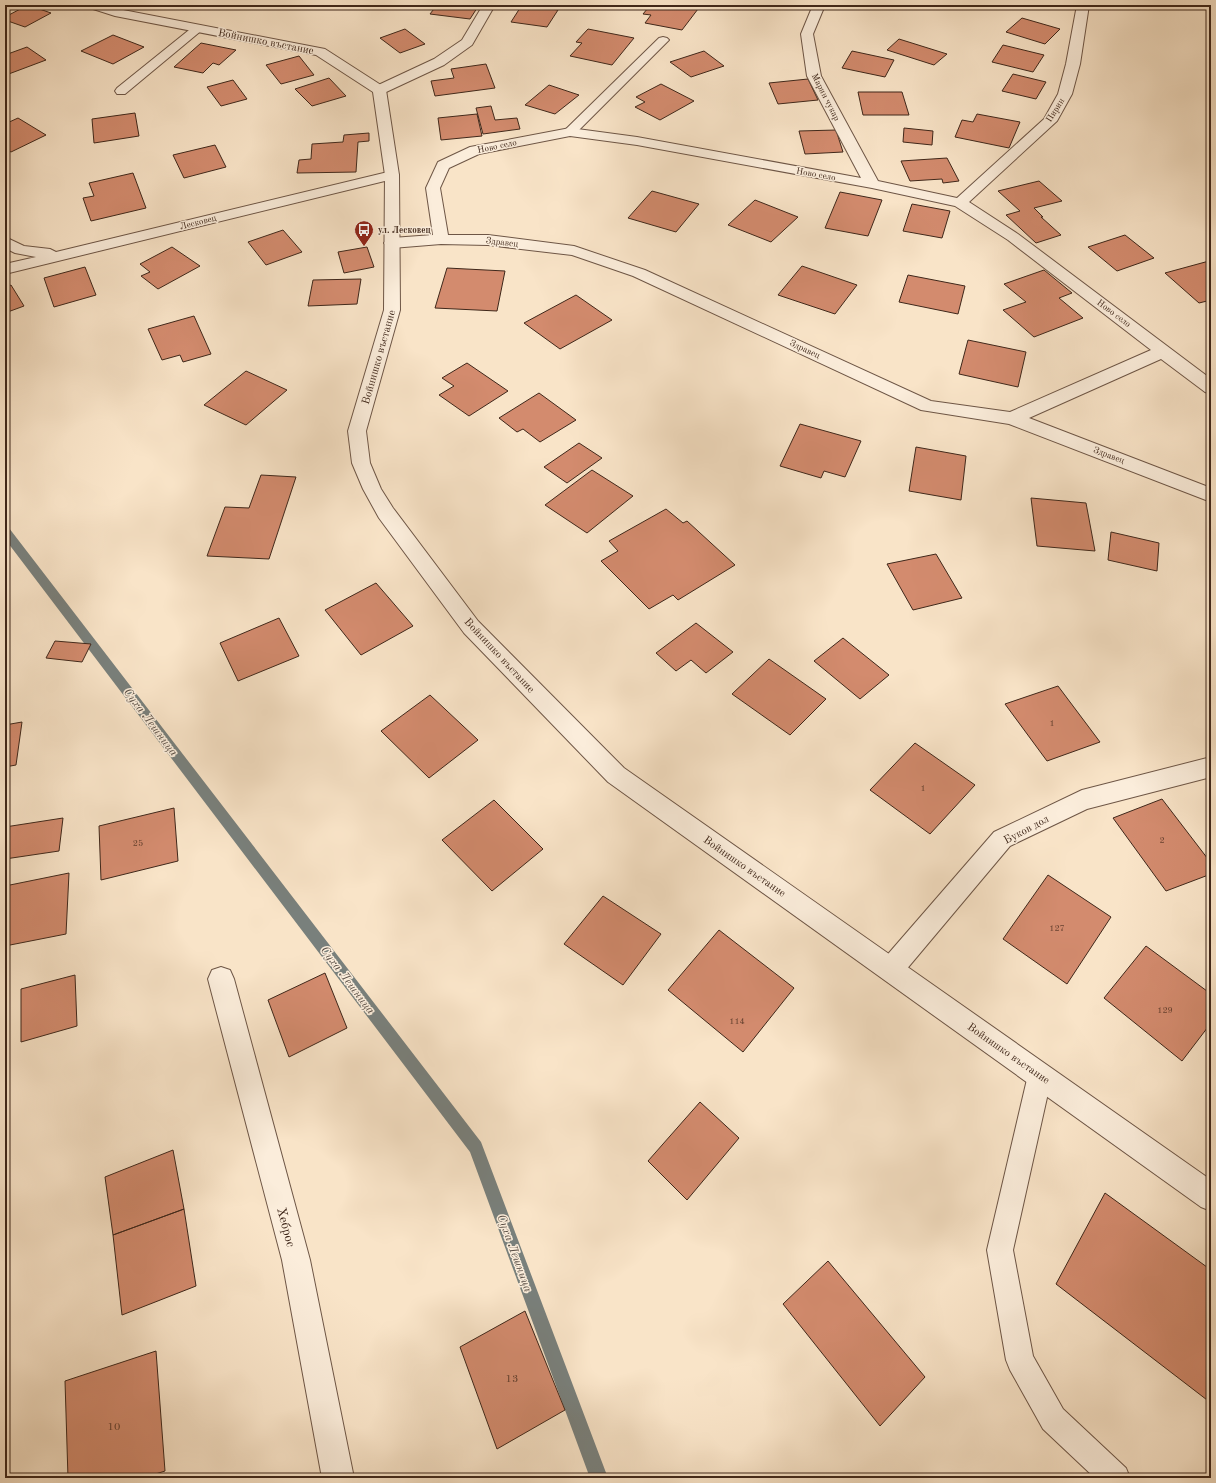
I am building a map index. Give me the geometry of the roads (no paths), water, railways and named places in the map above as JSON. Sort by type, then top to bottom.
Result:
[{"type":"street","name":"Войнишко въстание","points":[[94,5],[115,12],[320,52],[379,90],[392,175],[392,310],[357,431],[361,462],[372,489],[386,513],[471,627],[616,775],[1211,1197]]},
{"type":"street","points":[[379,90],[439,62],[467,42],[489,5]]},
{"type":"street","name":"Марин чукар","points":[[818,5],[807,34],[814,76],[872,184]]},
{"type":"street","name":"Пирин","points":[[960,203],[1050,121],[1065,94],[1073,64],[1083,5]]},
{"type":"street","name":"Ново село","points":[[440,239],[433,188],[443,165],[475,150],[570,132],[637,141],[872,184],[960,203],[1013,238],[1211,388]]},
{"type":"street","name":"Лесковец","points":[[5,269],[392,175]]},
{"type":"street","name":"Здравец","points":[[392,243],[440,239],[488,240],[574,252],[639,273],[927,406],[1012,418],[1211,495]]},
{"type":"street","points":[[5,242],[20,250],[61,256]]},
{"type":"street","points":[[1012,418],[1164,351]]},
{"type":"street","name":"Буков дол","points":[[891,969],[1002,839],[1082,800],[1211,767]]},
{"type":"street","name":"Хеброс","points":[[221,979],[296,1260],[338,1478]]},
{"type":"lane","points":[[121,91],[198,28]]},
{"type":"lane","points":[[570,132],[662,40]]},
{"type":"lane","points":[[1040,1075],[1000,1250],[1020,1360],[1053,1419],[1116,1478]]},
{"type":"waterway","name":"Суха Лешница","points":[[5,531],[476,1147],[599,1478]]},
{"type":"place","name":"ул. Лесковец","points":[[364,247]]}]
